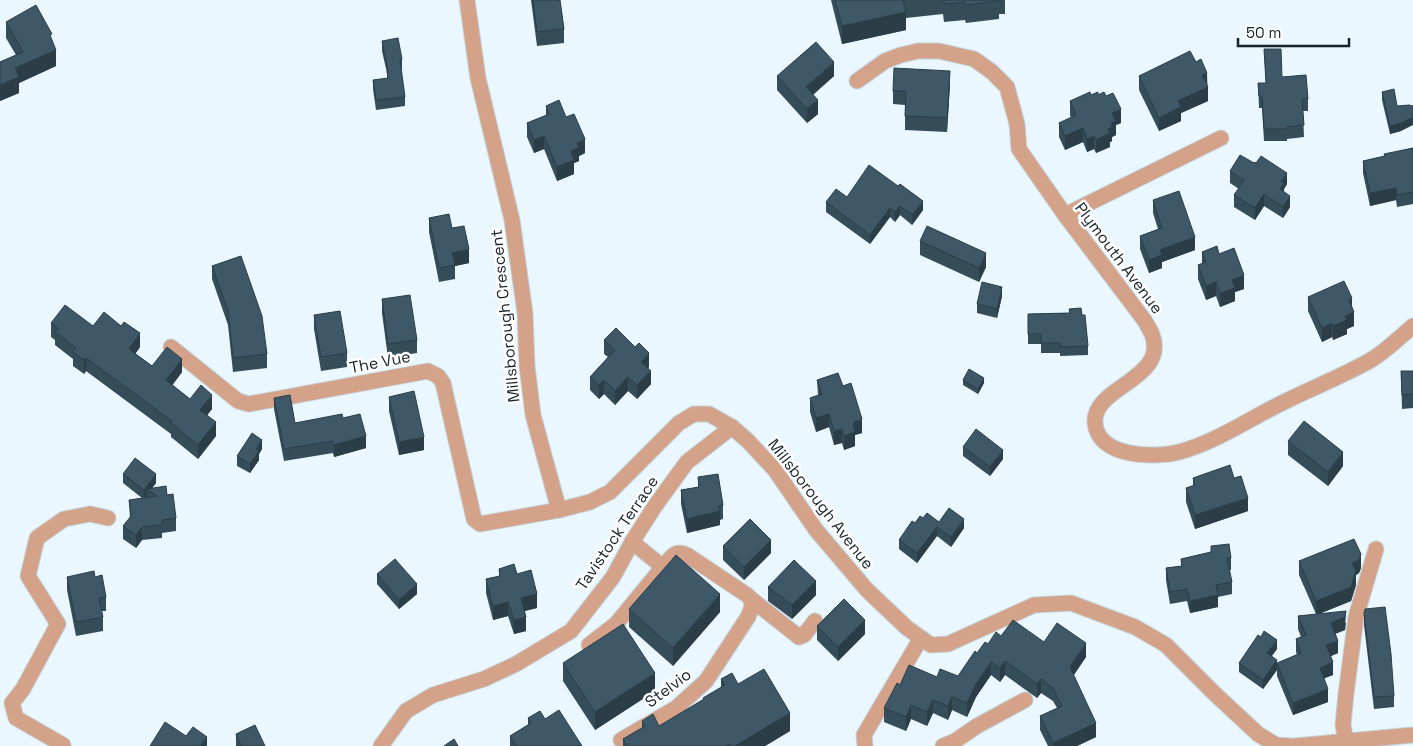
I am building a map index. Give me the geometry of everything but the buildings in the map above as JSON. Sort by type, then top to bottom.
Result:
[{"type":"street","name":"Millsborough Crescent","points":[[468,0],[478,78],[512,220],[525,313],[528,390],[559,510]]},
{"type":"street","name":"Plymouth Avenue","points":[[857,80],[885,61],[901,55],[918,51],[939,51],[974,59],[1007,86],[1017,124],[1019,148],[1064,215],[1145,321],[1153,336],[1154,351],[1149,364],[1140,374],[1109,397],[1095,416],[1095,426],[1101,437],[1111,446],[1124,452],[1140,455],[1159,455],[1180,452],[1209,440],[1372,359],[1413,326]]},
{"type":"street","points":[[1064,215],[1221,138]]},
{"type":"street","name":"The Vue","points":[[171,348],[238,401],[250,404],[428,371],[438,376],[443,383],[474,519],[480,524],[485,524],[559,510]]},
{"type":"street","name":"Millsborough Avenue","points":[[559,510],[590,502],[610,492],[679,423],[694,414],[709,414],[732,427],[748,441],[775,470],[816,530],[867,590],[907,628],[931,645],[948,644],[1034,605],[1071,603],[1135,627],[1166,645],[1258,734],[1276,745],[1293,746],[1413,735]]},
{"type":"street","name":"Tavistock Terrace","points":[[381,746],[406,711],[434,695],[484,679],[516,664],[570,631],[613,577],[655,506],[687,462],[732,427]]},
{"type":"street","points":[[63,746],[16,718],[12,704],[23,689],[58,624],[28,576],[32,555],[37,538],[64,519],[90,514],[108,518]]},
{"type":"street","points":[[632,542],[663,567]]},
{"type":"street","points":[[1346,741],[1343,725],[1356,618],[1376,549]]},
{"type":"street","points":[[589,645],[616,624],[663,567],[676,553],[680,552],[731,584],[799,637],[804,635],[814,621]]},
{"type":"street","name":"Stelvio","points":[[621,740],[676,708],[706,681],[748,617],[752,607],[751,599]]},
{"type":"street","points":[[865,746],[864,735],[921,638]]},
{"type":"street","points":[[943,746],[955,741],[977,726],[1025,700]]}]
